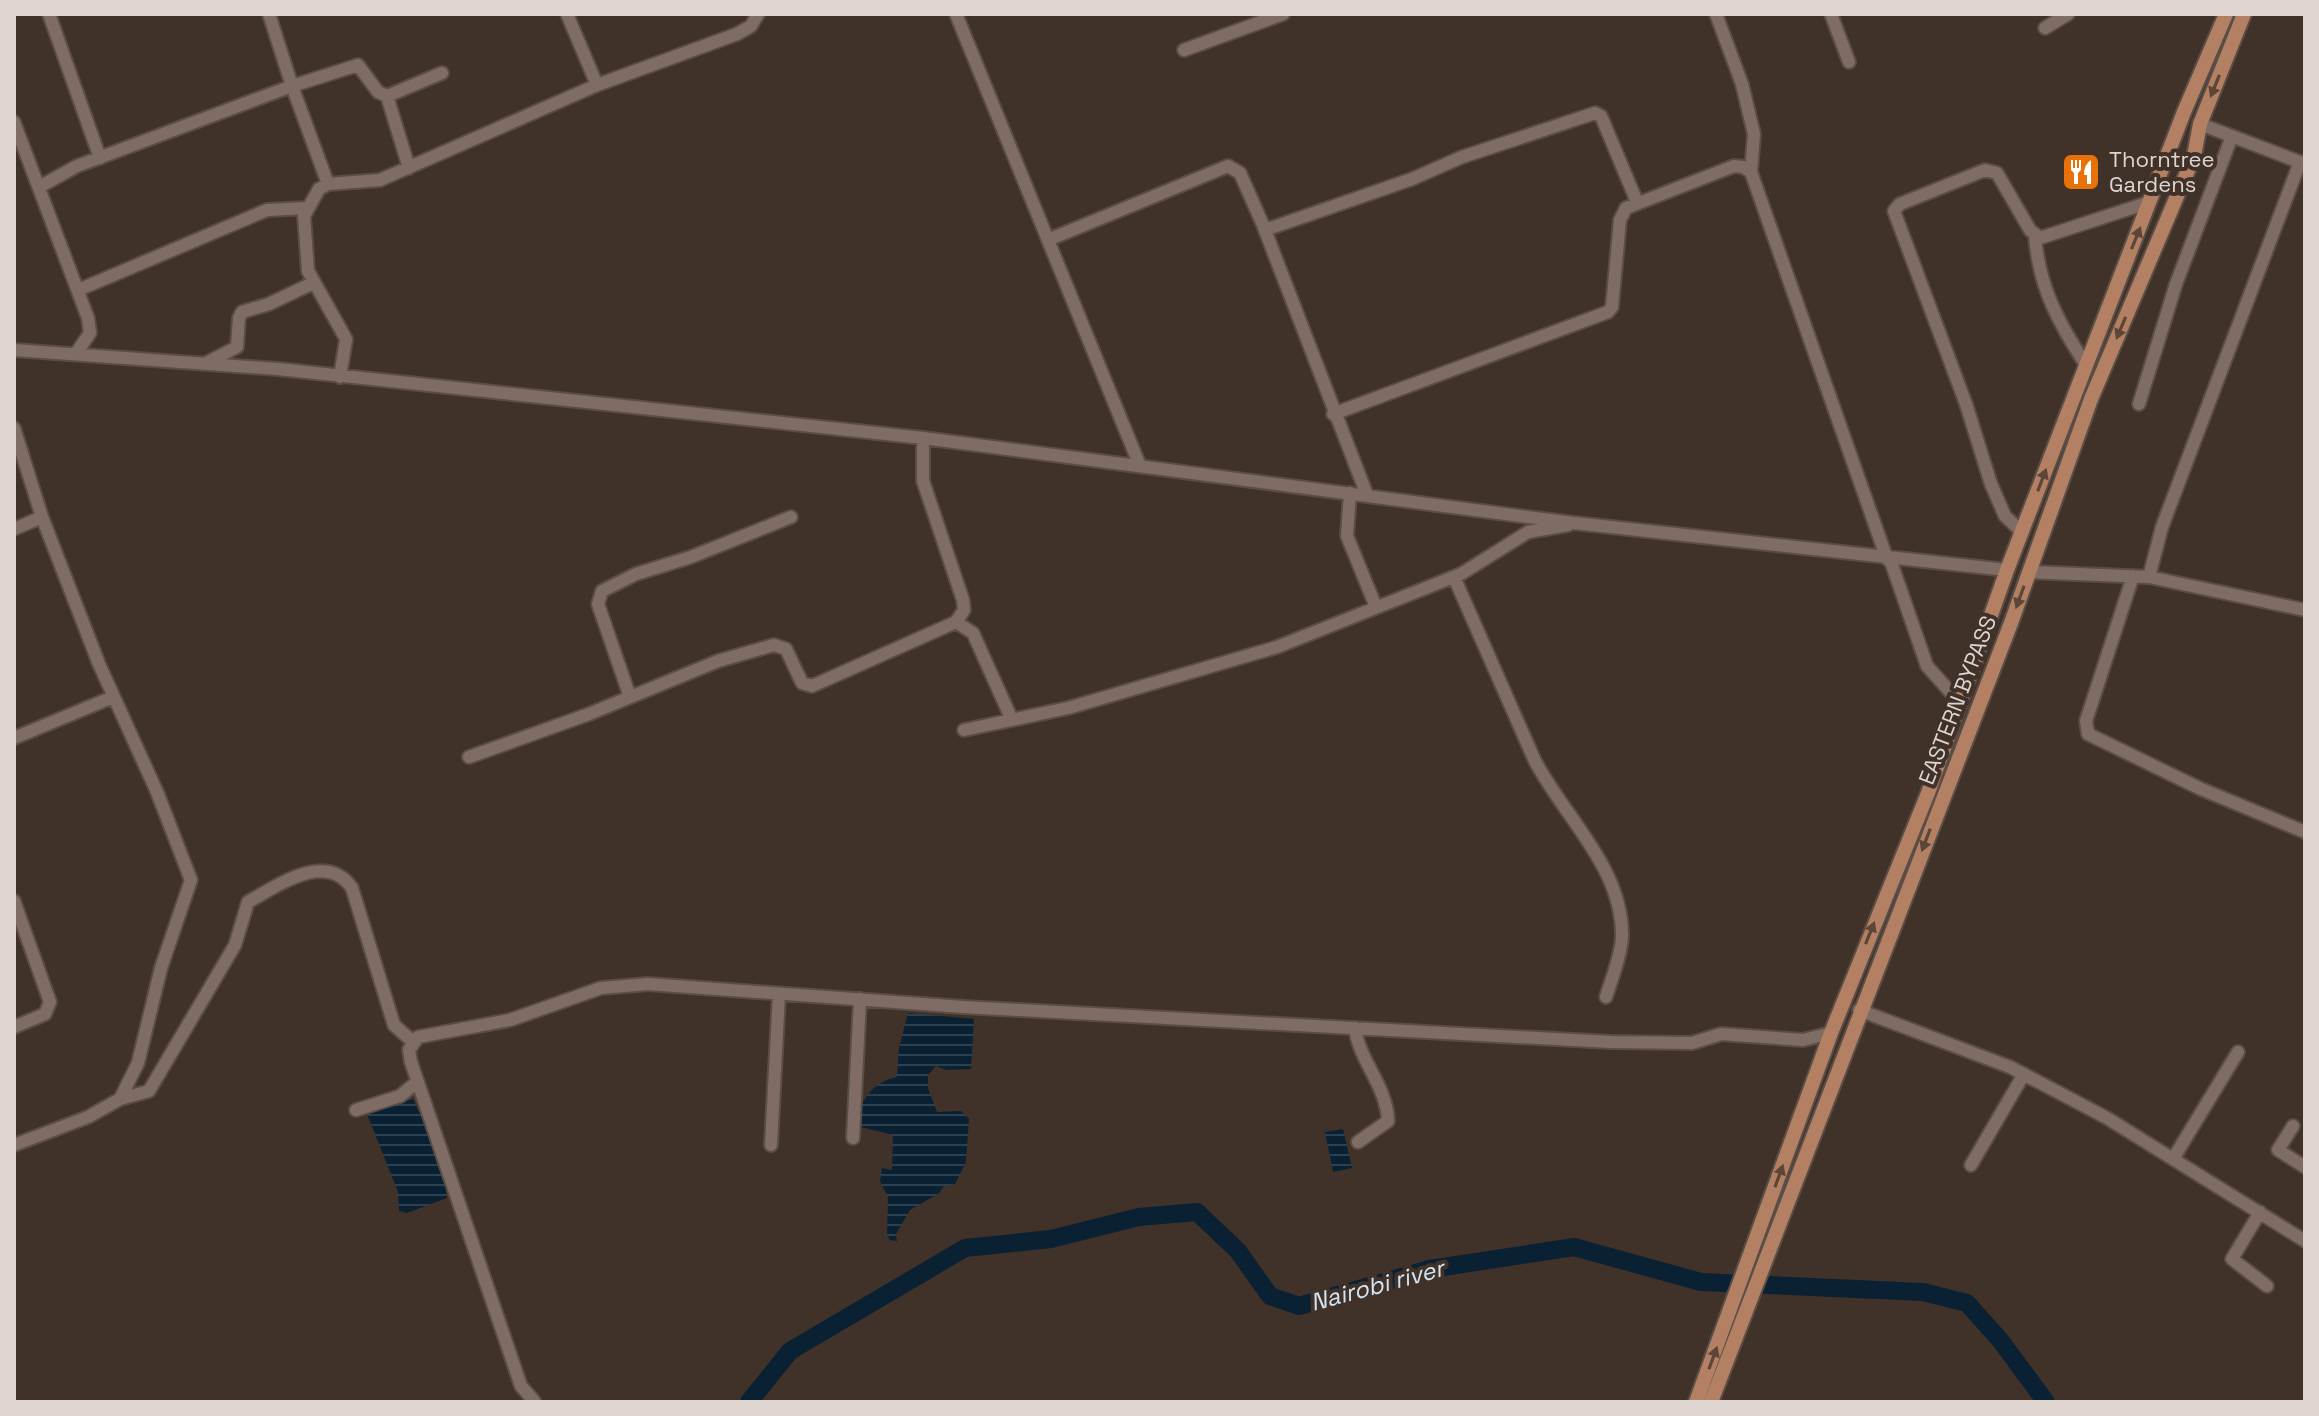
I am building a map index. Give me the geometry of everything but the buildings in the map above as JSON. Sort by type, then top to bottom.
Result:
[{"type":"main road","name":"EASTERN BYPASS","points":[[1711,1402],[1752,1249],[1831,1033],[1961,704],[2007,570],[2086,365],[2226,14]]},
{"type":"main road","name":"EASTERN BYPASS","points":[[1696,1402],[1770,1245],[2029,572],[2091,399],[2194,156],[2200,124],[2244,14]]},
{"type":"street","points":[[49,14],[100,158]]},
{"type":"street","points":[[567,14],[597,85]]},
{"type":"street","points":[[340,377],[346,339],[332,309],[308,271],[307,208],[319,189],[328,184],[380,180],[597,85],[737,34],[751,26],[758,14]]},
{"type":"street","points":[[956,14],[1140,466]]},
{"type":"street","points":[[1184,50],[1283,14]]},
{"type":"street","points":[[1716,14],[1742,84],[1754,134],[1751,172],[1927,666],[1961,704]]},
{"type":"street","points":[[1831,14],[1849,62]]},
{"type":"street","points":[[2045,28],[2068,14]]},
{"type":"street","points":[[271,15],[292,86],[328,184]]},
{"type":"street","points":[[41,186],[100,158],[292,86],[358,65],[378,92],[387,96],[442,73]]},
{"type":"street","points":[[387,96],[409,168]]},
{"type":"street","points":[[1265,230],[1412,179],[1462,157],[1595,113],[1601,116],[1637,202]]},
{"type":"street","points":[[14,122],[41,186],[97,353]]},
{"type":"street","points":[[2149,577],[2162,527],[2303,163],[2200,124]]},
{"type":"street","points":[[2139,404],[2176,284],[2232,136]]},
{"type":"street","points":[[1050,239],[1228,166],[1240,173],[1367,495]]},
{"type":"street","points":[[1333,414],[1608,312],[1612,307],[1620,220],[1626,208],[1734,166],[1751,172]]},
{"type":"street","points":[[2022,532],[2005,516],[1991,484],[1966,404],[1894,211],[1900,204],[1991,171],[1997,173],[2035,236],[2038,268],[2053,314],[2086,365]]},
{"type":"street","points":[[2035,236],[2048,238],[2150,202]]},
{"type":"street","points":[[78,290],[267,210],[307,208]]},
{"type":"street","points":[[206,363],[237,347],[242,312],[269,304],[313,283]]},
{"type":"street","points":[[77,352],[90,333]]},
{"type":"street","points":[[14,350],[97,353],[206,363],[923,438],[1574,523],[2007,570]]},
{"type":"street","points":[[14,428],[42,517],[113,697],[157,792],[191,880],[161,968],[138,1063],[120,1099]]},
{"type":"street","points":[[469,757],[718,661],[774,645],[786,649],[802,683],[812,686],[956,622],[964,610],[963,600],[923,481],[923,438]]},
{"type":"street","points":[[1350,493],[1347,536],[1376,607]]},
{"type":"street","points":[[14,529],[42,517]]},
{"type":"street","points":[[630,697],[598,604],[602,591],[636,574],[691,557],[791,517]]},
{"type":"street","points":[[964,730],[1165,682],[1277,647],[1454,577],[1477,566],[1528,532],[1574,523]]},
{"type":"street","points":[[2029,572],[2149,577],[2305,610]]},
{"type":"street","points":[[2133,576],[2086,721],[2088,734],[2201,789],[2305,832]]},
{"type":"street","points":[[1454,577],[1540,771],[1607,869],[1621,914],[1622,940],[1606,997]]},
{"type":"street","points":[[956,622],[973,633],[1012,720]]},
{"type":"street","points":[[14,738],[113,697]]},
{"type":"street","points":[[14,1145],[88,1117],[120,1099],[149,1091],[235,945],[248,902],[307,872],[335,873],[346,879],[352,888],[394,1025],[412,1041]]},
{"type":"street","points":[[14,901],[50,1002],[45,1014],[14,1027]]},
{"type":"street","points":[[412,1041],[443,1031],[510,1020],[601,988],[626,984],[1669,1044],[1692,1043],[1721,1034],[1803,1040],[1831,1033]]},
{"type":"street","points":[[771,1145],[779,994]]},
{"type":"street","points":[[853,1138],[860,999]]},
{"type":"street","points":[[1859,1010],[2024,1074],[2107,1118],[2305,1241]]},
{"type":"street","points":[[1355,1028],[1358,1048],[1374,1073],[1388,1121],[1358,1142]]},
{"type":"street","points":[[412,1041],[409,1050],[417,1082],[521,1386],[534,1401]]},
{"type":"street","points":[[2173,1159],[2238,1052]]},
{"type":"street","points":[[1971,1165],[2024,1074]]},
{"type":"street","points":[[356,1110],[400,1096],[417,1082]]},
{"type":"street","points":[[2293,1126],[2278,1150],[2305,1167]]},
{"type":"street","points":[[2260,1212],[2232,1259],[2267,1286]]},
{"type":"water","points":[[908,1013],[974,1019],[971,1069],[946,1070],[936,1066],[928,1075],[928,1088],[937,1112],[961,1111],[969,1119],[966,1162],[955,1184],[944,1186],[938,1194],[910,1210],[896,1234],[897,1241],[890,1240],[887,1235],[888,1197],[880,1181],[882,1168],[892,1170],[893,1135],[857,1126],[860,1109],[868,1094],[881,1083],[897,1077],[899,1048]]},
{"type":"water","points":[[413,1099],[439,1160],[447,1198],[407,1213],[399,1211],[398,1192],[367,1114]]},
{"type":"water","points":[[1343,1129],[1352,1168],[1333,1172],[1325,1132]]},
{"type":"waterway","name":"Nairobi river","points":[[749,1402],[790,1351],[965,1248],[1051,1239],[1139,1217],[1197,1212],[1238,1251],[1270,1296],[1299,1306],[1430,1269],[1574,1247],[1701,1282],[1923,1292],[1967,1303],[2000,1340],[2046,1402]]},
{"type":"place","name":"Thorntree Gardens","points":[[2081,172]]}]
